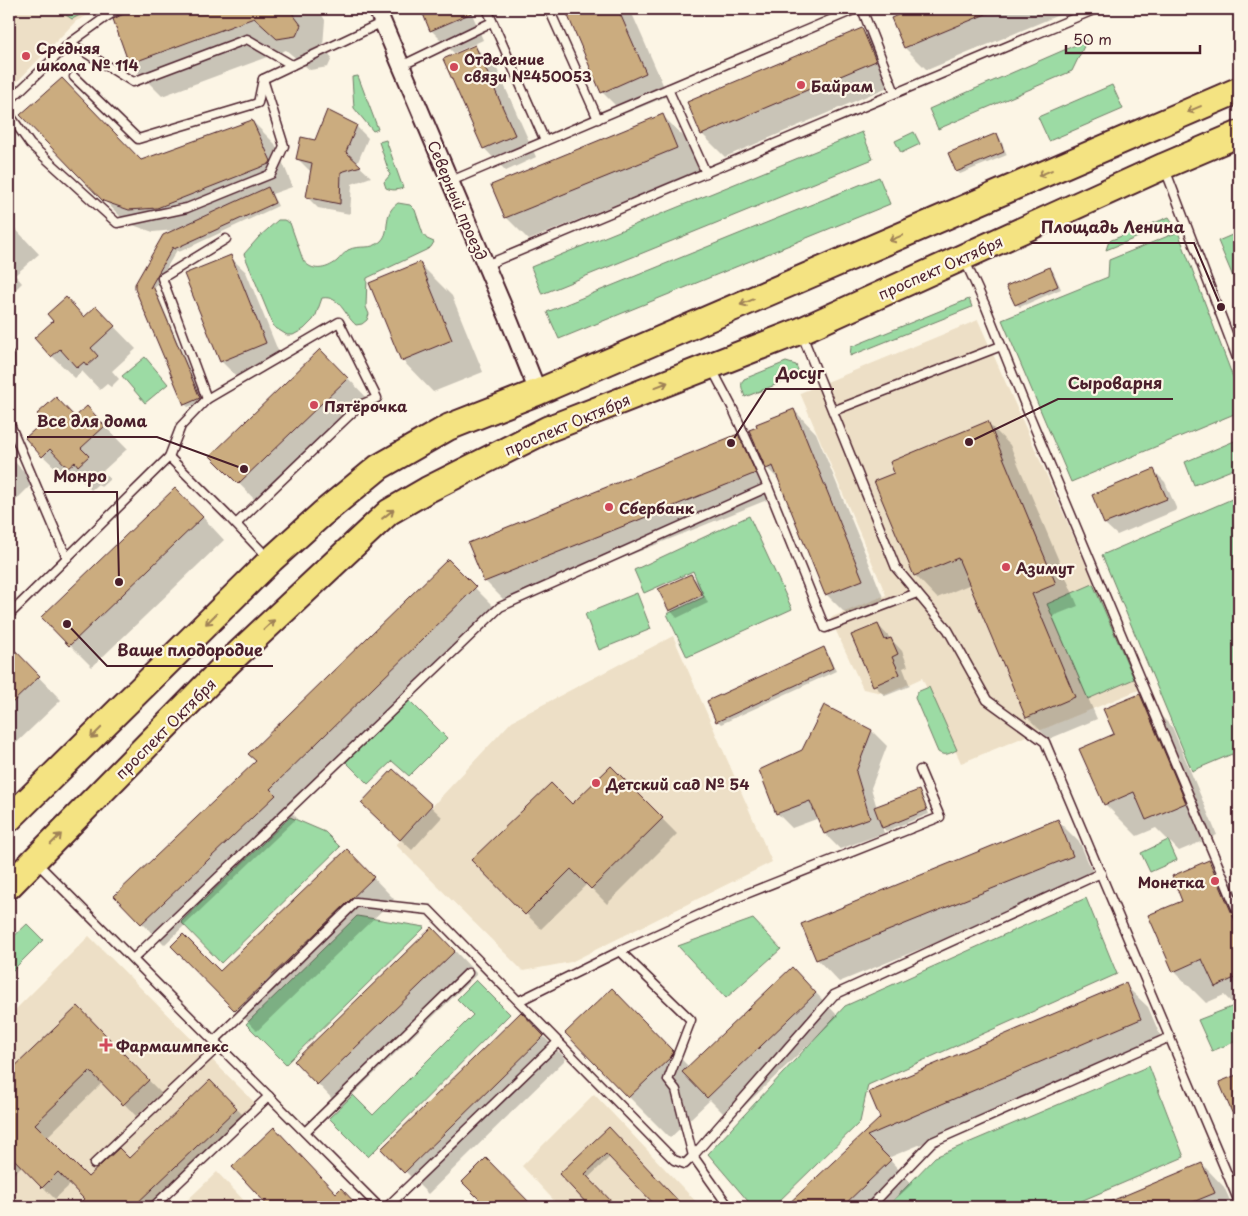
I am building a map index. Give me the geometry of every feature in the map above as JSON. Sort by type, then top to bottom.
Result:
[{"type":"main road","points":[[9,819],[271,560],[322,514],[379,467],[450,427],[538,392],[1239,90]]},
{"type":"main road","name":"проспект Октября","points":[[9,886],[227,664],[390,512],[427,490],[548,430],[800,331],[1164,166],[1239,134]]},
{"type":"street","name":"Северный проезд","points":[[380,16],[538,392]]},
{"type":"lane","points":[[9,101],[70,43],[119,9]]},
{"type":"lane","points":[[487,9],[545,142]]},
{"type":"lane","points":[[549,9],[598,119]]},
{"type":"lane","points":[[450,181],[856,9]]},
{"type":"lane","points":[[862,9],[895,93]]},
{"type":"lane","points":[[486,265],[1096,9]]},
{"type":"lane","points":[[263,79],[380,16]]},
{"type":"lane","points":[[401,66],[492,22]]},
{"type":"lane","points":[[70,43],[133,82],[247,39],[292,65]]},
{"type":"lane","points":[[74,76],[138,139],[258,103],[263,79]]},
{"type":"lane","points":[[9,114],[30,144],[117,222],[187,208],[271,174],[284,146],[263,79]]},
{"type":"lane","points":[[668,89],[706,173]]},
{"type":"lane","points":[[1164,166],[1239,363]]},
{"type":"lane","points":[[207,398],[162,278],[226,239]]},
{"type":"lane","points":[[963,257],[985,305],[1239,915]]},
{"type":"lane","points":[[9,615],[169,458],[181,426],[207,398],[339,322],[377,398],[360,406],[236,524]]},
{"type":"lane","points":[[800,331],[896,568],[948,630],[987,700],[1045,742],[1239,1202]]},
{"type":"lane","points":[[833,411],[1001,346]]},
{"type":"lane","points":[[9,355],[9,421],[67,558]]},
{"type":"lane","points":[[710,366],[732,407],[768,487],[825,628],[917,593]]},
{"type":"lane","points":[[169,458],[271,560]]},
{"type":"lane","points":[[133,959],[500,607],[768,487]]},
{"type":"lane","points":[[519,1001],[620,951],[749,893],[940,817],[920,770]]},
{"type":"lane","points":[[34,860],[379,1207]]},
{"type":"lane","points":[[94,1164],[356,902],[429,910],[674,1160],[685,1164],[834,995],[1100,873]]},
{"type":"lane","points":[[620,951],[691,1020],[668,1080],[676,1090],[693,1156],[729,1207]]},
{"type":"lane","points":[[305,1132],[468,973]]},
{"type":"lane","points":[[870,1207],[932,1142],[1170,1037]]},
{"type":"lane","points":[[387,1207],[558,1042]]},
{"type":"lane","points":[[153,1207],[269,1096]]},
{"type":"shaded area","name":"Средняя школа № 114","points":[[9,9],[101,9],[76,21],[9,90]]},
{"type":"shaded area","points":[[978,320],[1141,689],[961,763],[922,678],[887,694],[863,689],[830,618],[886,595],[800,393]]},
{"type":"shaded area","name":"Детский сад № 54","points":[[673,636],[772,862],[571,962],[523,971],[396,845],[512,721]]},
{"type":"shaded area","points":[[89,936],[260,1108],[160,1207],[9,1207],[9,1016]]},
{"type":"shaded area","points":[[594,1094],[701,1207],[560,1207],[522,1166]]},
{"type":"shaded area","points":[[217,1172],[250,1207],[180,1207]]},
{"type":"green space","points":[[57,9],[92,9],[72,19]]},
{"type":"green space","points":[[1087,40],[1072,71],[938,129],[929,109]]},
{"type":"green space","points":[[358,76],[378,129],[373,131],[354,108],[352,77]]},
{"type":"green space","points":[[1112,85],[1123,109],[1049,141],[1038,117]]},
{"type":"green space","points":[[862,132],[873,159],[542,294],[531,267]]},
{"type":"green space","points":[[914,132],[920,144],[901,153],[895,141]]},
{"type":"green space","points":[[386,140],[403,188],[391,190],[386,188],[384,182],[390,175],[379,142]]},
{"type":"green space","points":[[879,177],[890,204],[559,339],[547,312]]},
{"type":"green space","points":[[398,203],[410,205],[415,210],[423,234],[427,239],[434,242],[426,250],[367,278],[366,307],[369,314],[367,320],[362,324],[356,325],[338,303],[328,298],[322,298],[316,315],[304,329],[293,335],[287,335],[274,327],[244,254],[259,237],[278,220],[284,220],[290,223],[306,264],[314,268],[324,268],[333,264],[352,248],[369,247],[381,241],[386,232],[390,212]]},
{"type":"green space","points":[[1169,217],[1173,223],[1106,250],[1109,241]]},
{"type":"green space","points":[[1178,232],[1239,393],[1239,412],[1071,482],[1002,320],[1108,277],[1109,260]]},
{"type":"green space","points":[[1239,232],[1239,276],[1234,279],[1218,241]]},
{"type":"green space","points":[[969,299],[972,307],[850,356],[851,347]]},
{"type":"green space","points":[[145,357],[168,384],[145,403],[122,376]]},
{"type":"green space","points":[[786,362],[796,365],[800,375],[745,397],[742,385],[744,379]]},
{"type":"green space","points":[[1239,439],[1239,467],[1194,485],[1185,462]]},
{"type":"green space","points":[[1239,496],[1239,770],[1232,754],[1192,771],[1102,555]]},
{"type":"green space","points":[[749,516],[792,609],[687,657],[667,614],[704,597],[693,571],[644,593],[634,570]]},
{"type":"green space","points":[[1093,584],[1134,679],[1088,699],[1047,604]]},
{"type":"green space","points":[[637,593],[651,629],[599,650],[585,614]]},
{"type":"green space","points":[[929,687],[957,750],[948,754],[938,752],[915,698],[917,692]]},
{"type":"green space","points":[[409,700],[447,738],[409,776],[392,761],[368,784],[346,762]]},
{"type":"green space","points":[[290,817],[325,832],[340,847],[221,963],[181,922]]},
{"type":"green space","points":[[1168,840],[1177,860],[1150,872],[1141,853]]},
{"type":"green space","points":[[1086,898],[1117,974],[868,1085],[860,1122],[773,1207],[753,1207],[708,1154],[845,1006]]},
{"type":"green space","points":[[357,916],[425,927],[286,1064],[246,1024]]},
{"type":"green space","points":[[753,919],[781,949],[726,998],[678,946]]},
{"type":"green space","points":[[27,924],[43,940],[9,974],[9,941]]},
{"type":"green space","points":[[476,980],[510,1014],[368,1157],[329,1118],[353,1095],[373,1115],[473,1015],[457,999]]},
{"type":"green space","points":[[1239,1004],[1239,1040],[1212,1051],[1198,1020]]},
{"type":"green space","points":[[1149,1066],[1184,1157],[1067,1207],[887,1207],[935,1157]]},
{"type":"building","points":[[135,9],[289,9],[301,25],[296,36],[277,39],[254,18],[129,64],[113,19]]},
{"type":"building","points":[[421,9],[481,9],[430,31]]},
{"type":"building","points":[[565,9],[618,9],[646,73],[601,93]]},
{"type":"building","points":[[912,9],[998,9],[904,48],[891,18]]},
{"type":"building","points":[[862,28],[876,61],[701,135],[687,102]]},
{"type":"building","points":[[475,45],[515,135],[483,149],[443,59]]},
{"type":"building","points":[[62,78],[141,160],[252,120],[271,161],[269,164],[157,208],[129,210],[103,201],[20,115]]},
{"type":"building","points":[[327,110],[357,125],[346,152],[361,166],[341,172],[340,204],[306,197],[312,163],[296,159],[301,137],[315,140]]},
{"type":"building","points":[[663,114],[677,148],[505,218],[491,185]]},
{"type":"building","points":[[997,133],[1004,152],[956,172],[948,153]]},
{"type":"building","points":[[268,187],[275,203],[174,249],[173,247],[150,288],[153,286],[200,398],[184,405],[135,289],[135,284],[163,235]]},
{"type":"building","points":[[231,255],[266,343],[220,362],[184,274]]},
{"type":"building","points":[[420,262],[452,340],[401,361],[369,283]]},
{"type":"building","points":[[1050,267],[1058,286],[1015,305],[1006,286]]},
{"type":"building","points":[[66,297],[84,317],[96,306],[115,326],[91,348],[98,356],[87,366],[84,362],[77,368],[60,349],[51,357],[34,338],[53,321],[47,314]]},
{"type":"building","points":[[320,349],[348,378],[238,484],[210,456]]},
{"type":"building","points":[[56,397],[75,417],[87,406],[105,426],[81,448],[89,456],[78,466],[75,462],[68,468],[50,449],[42,457],[25,438],[44,421],[37,414]]},
{"type":"building","points":[[794,409],[863,580],[825,595],[773,466],[766,469],[749,430],[757,427],[756,424]]},
{"type":"building","name":"Азимут","points":[[988,421],[1056,584],[1032,594],[1075,697],[1026,718],[958,558],[914,576],[874,481],[894,473],[890,462]]},
{"type":"building","points":[[738,434],[756,473],[484,582],[468,543]]},
{"type":"building","points":[[1154,469],[1167,499],[1104,524],[1092,495]]},
{"type":"building","points":[[175,488],[203,517],[69,646],[41,617]]},
{"type":"building","points":[[448,559],[476,587],[270,789],[276,795],[141,924],[114,896],[256,761],[248,754]]},
{"type":"building","points":[[691,574],[702,595],[669,611],[658,589]]},
{"type":"building","points":[[878,624],[885,640],[891,638],[898,654],[892,657],[900,674],[873,686],[851,635]]},
{"type":"building","points":[[9,644],[40,676],[9,706]]},
{"type":"building","points":[[824,647],[833,668],[716,722],[707,701]]},
{"type":"building","points":[[1140,694],[1186,803],[1146,820],[1134,792],[1104,805],[1079,749],[1114,734],[1103,709]]},
{"type":"building","points":[[824,705],[872,730],[856,772],[870,818],[824,834],[810,801],[776,814],[759,770],[802,750]]},
{"type":"building","points":[[611,766],[663,818],[591,889],[571,869],[525,915],[471,860],[551,783],[572,804]]},
{"type":"building","points":[[393,769],[432,805],[400,840],[361,803]]},
{"type":"building","points":[[919,790],[927,810],[882,828],[874,807]]},
{"type":"building","points":[[1058,819],[1073,856],[816,960],[801,924]]},
{"type":"building","points":[[347,849],[374,877],[235,1011],[171,946],[183,934],[220,971]]},
{"type":"building","points":[[1209,860],[1239,930],[1239,976],[1215,987],[1202,959],[1173,972],[1148,915],[1182,901],[1172,876]]},
{"type":"building","points":[[432,927],[455,951],[317,1085],[294,1061]]},
{"type":"building","points":[[792,967],[816,993],[707,1098],[682,1072]]},
{"type":"building","points":[[1126,983],[1141,1019],[867,1136],[891,1160],[842,1207],[785,1207],[880,1118],[869,1092]]},
{"type":"building","points":[[612,988],[673,1051],[671,1057],[628,1098],[565,1033]]},
{"type":"building","points":[[78,1006],[149,1080],[123,1105],[90,1071],[35,1124],[88,1177],[119,1148],[129,1158],[210,1080],[237,1108],[133,1207],[76,1207],[84,1199],[58,1172],[42,1188],[9,1154],[9,1072]]},
{"type":"building","points":[[521,1012],[544,1036],[404,1173],[381,1149]]},
{"type":"building","points":[[1239,1074],[1239,1129],[1219,1082]]},
{"type":"building","points":[[274,1127],[336,1193],[341,1188],[359,1207],[269,1207],[232,1167]]},
{"type":"building","points":[[609,1127],[684,1207],[657,1207],[606,1154],[585,1174],[617,1207],[590,1207],[559,1174]]},
{"type":"building","points":[[486,1158],[534,1207],[487,1207],[462,1182]]},
{"type":"building","points":[[1202,1163],[1215,1193],[1181,1207],[1097,1207]]},
{"type":"place","name":"Средняя школа № 114","points":[[26,56]]},
{"type":"place","name":"Отделение связи №450053","points":[[454,67]]},
{"type":"place","name":"Байрам","points":[[801,85]]},
{"type":"place","name":"Площадь Ленина","points":[[1221,307]]},
{"type":"place","name":"Пятёрочка","points":[[314,405]]},
{"type":"place","name":"Сыроварня","points":[[969,442]]},
{"type":"place","name":"Досуг","points":[[731,443]]},
{"type":"place","name":"Все для дома","points":[[244,469]]},
{"type":"place","name":"Сбербанк","points":[[609,507]]},
{"type":"place","name":"Азимут","points":[[1006,567]]},
{"type":"place","name":"Монро","points":[[119,582]]},
{"type":"place","name":"Ваше плодородие","points":[[67,624]]},
{"type":"place","name":"Детский сад № 54","points":[[596,783]]},
{"type":"place","name":"Монетка","points":[[1215,881]]},
{"type":"place","name":"Фармаимпекс","points":[[106,1045]]}]
